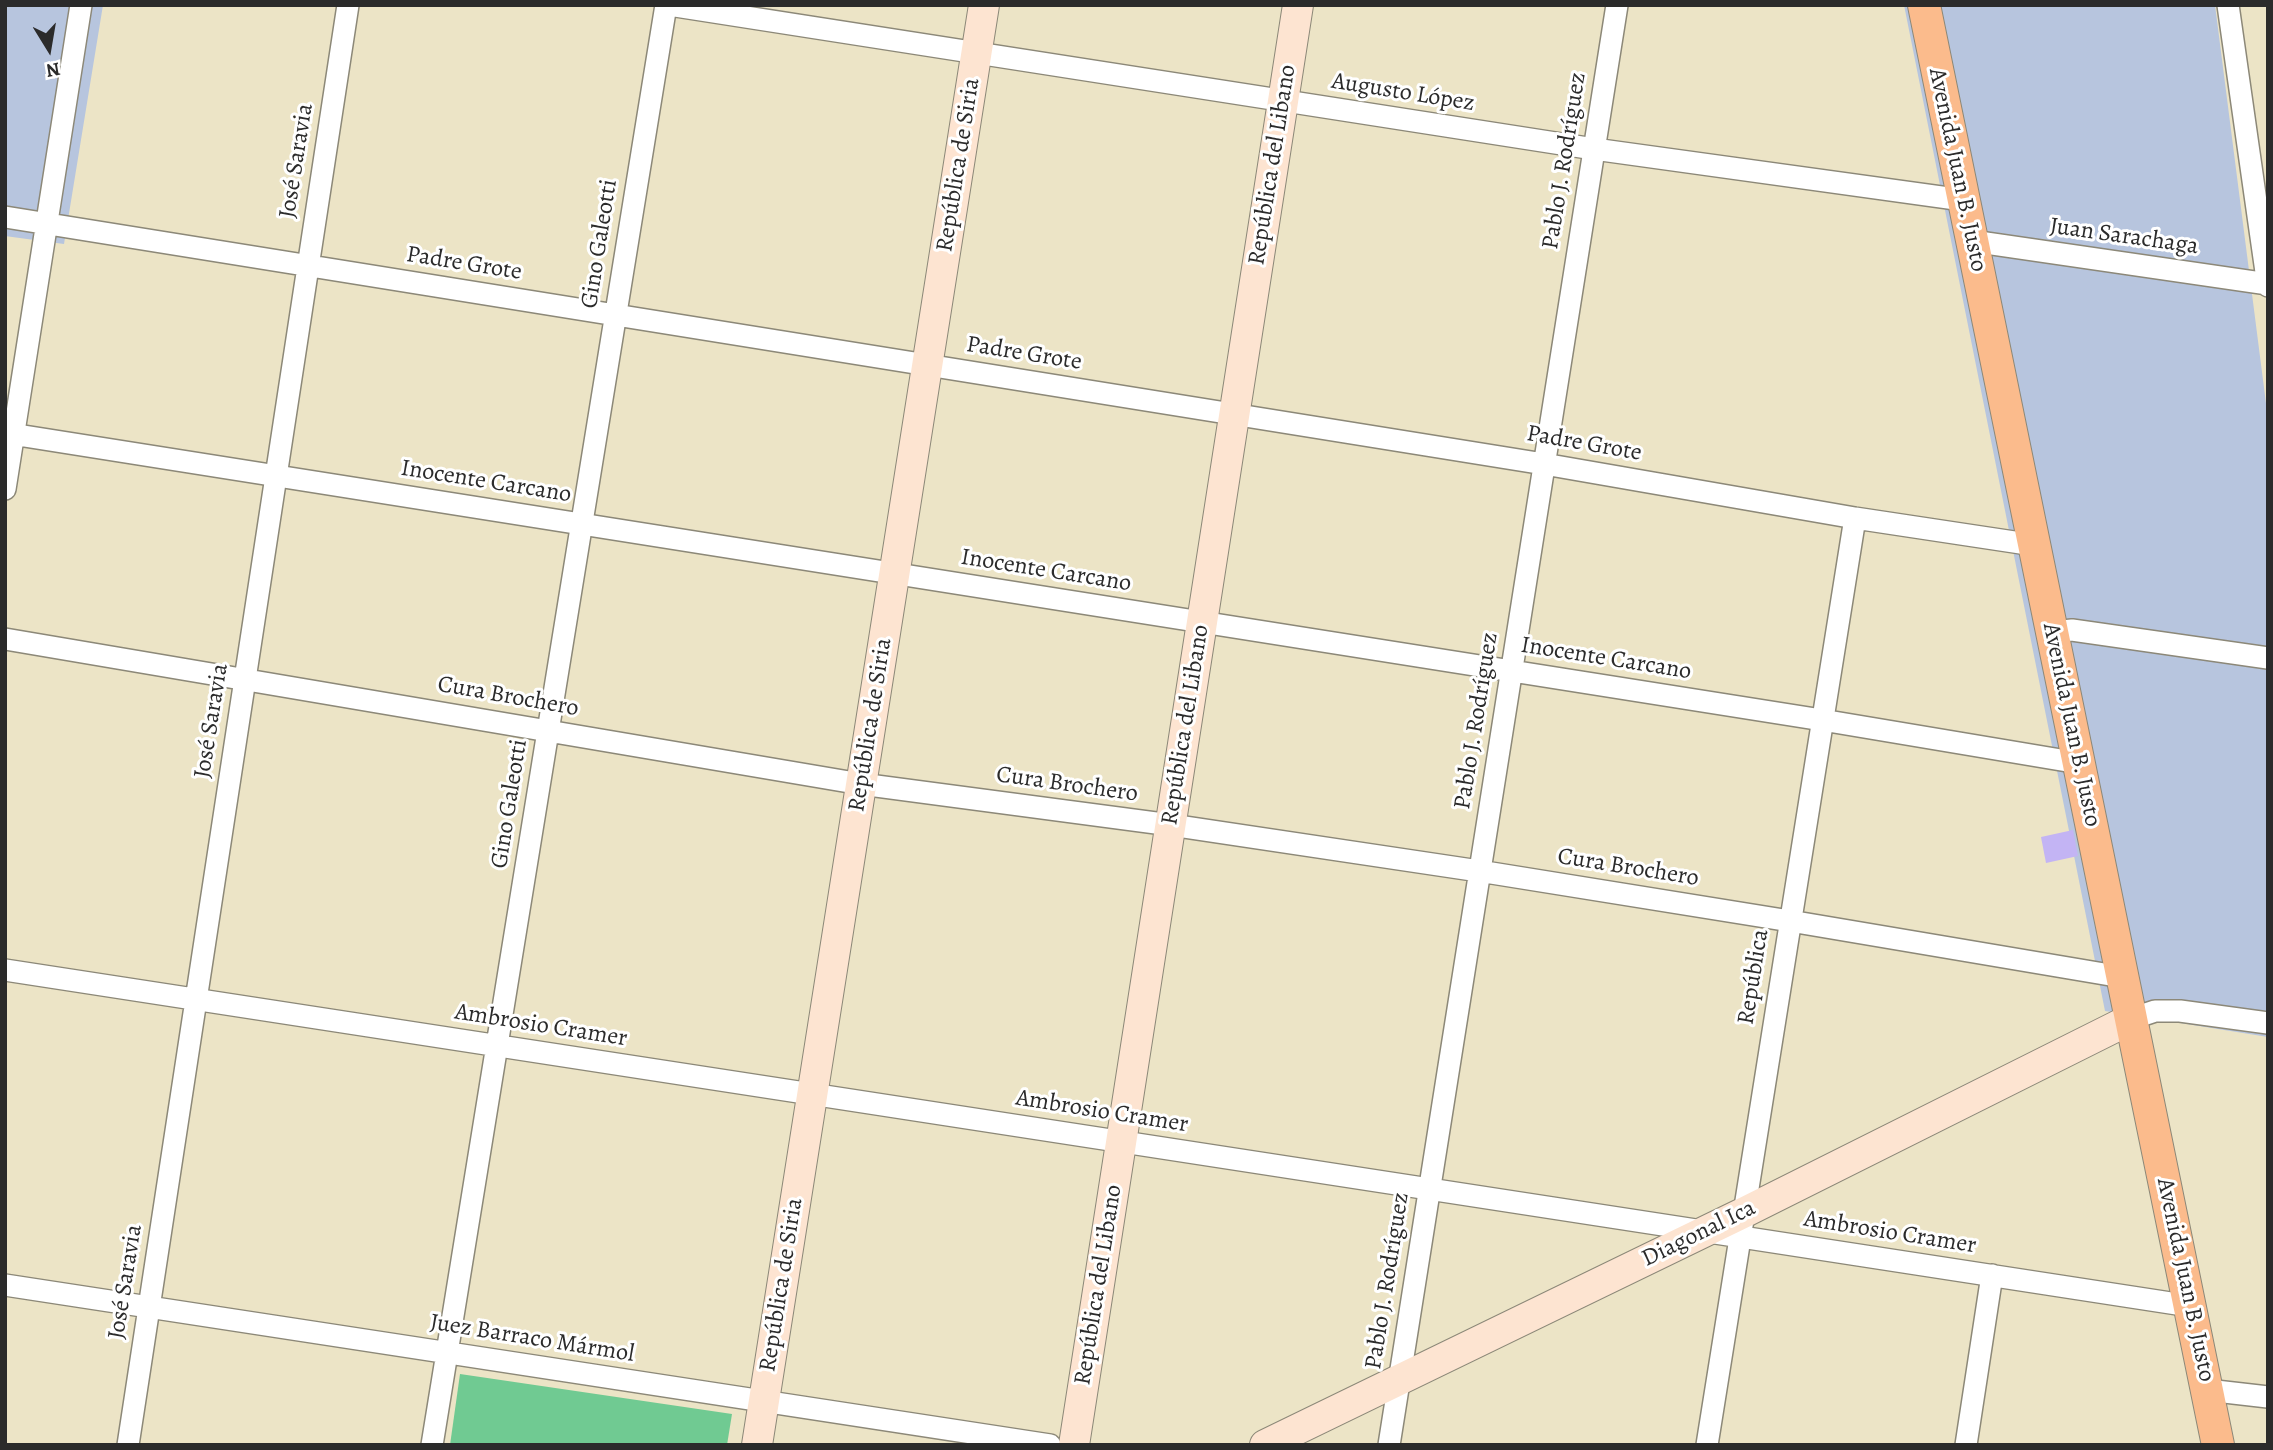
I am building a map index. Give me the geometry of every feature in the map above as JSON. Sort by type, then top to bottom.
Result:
[{"type":"main road","name":"República de Siria","points":[[757,1445],[984,5]]},
{"type":"main road","name":"República del Libano","points":[[1074,1445],[1298,5]]},
{"type":"main road","name":"Avenida Juan B. Justo","points":[[1924,5],[2218,1445]]},
{"type":"main road","name":"Diagonal Ica","points":[[1265,1445],[1706,1231],[1741,1225],[2131,1019]]},
{"type":"street","points":[[5,489],[9,433],[81,5]]},
{"type":"street","name":"José Saravia","points":[[128,1445],[348,5]]},
{"type":"street","name":"Augusto López","points":[[667,5],[1594,149],[1963,200]]},
{"type":"street","name":"Gino Galeotti","points":[[432,1445],[667,5]]},
{"type":"street","name":"Pablo J. Rodríguez","points":[[1389,1445],[1617,5]]},
{"type":"street","points":[[2228,5],[2268,285]]},
{"type":"street","name":"Padre Grote","points":[[5,218],[1235,414],[2034,545]]},
{"type":"street","name":"Juan Sarachaga","points":[[1972,241],[2268,285]]},
{"type":"street","name":"Inocente Carcano","points":[[9,433],[2079,763]]},
{"type":"street","name":"República","points":[[1707,1445],[1855,517]]},
{"type":"street","points":[[2052,632],[2072,631],[2268,658]]},
{"type":"street","name":"Cura Brochero","points":[[5,639],[861,784],[1171,825],[1479,871],[1790,920],[2122,977]]},
{"type":"street","name":"Ambrosio Cramer","points":[[5,970],[1706,1231]]},
{"type":"street","points":[[2131,1019],[2155,1011],[2180,1011],[2268,1023]]},
{"type":"street","name":"Ambrosio Cramer","points":[[1741,1225],[1992,1275],[2190,1306]]},
{"type":"street","points":[[1966,1445],[1992,1275]]},
{"type":"street","name":"Juez Barraco Mármol","points":[[5,1285],[1050,1445]]},
{"type":"street","points":[[2207,1390],[2268,1397]]},
{"type":"shaded area","points":[[5,5],[103,5],[64,244],[5,236]]},
{"type":"shaded area","points":[[1904,5],[2215,5],[2268,419],[2268,1037],[2105,1011]]},
{"type":"green space","points":[[460,1374],[732,1414],[727,1445],[450,1445]]},
{"type":"building","points":[[2073,830],[2078,856],[2046,863],[2041,837]]}]
